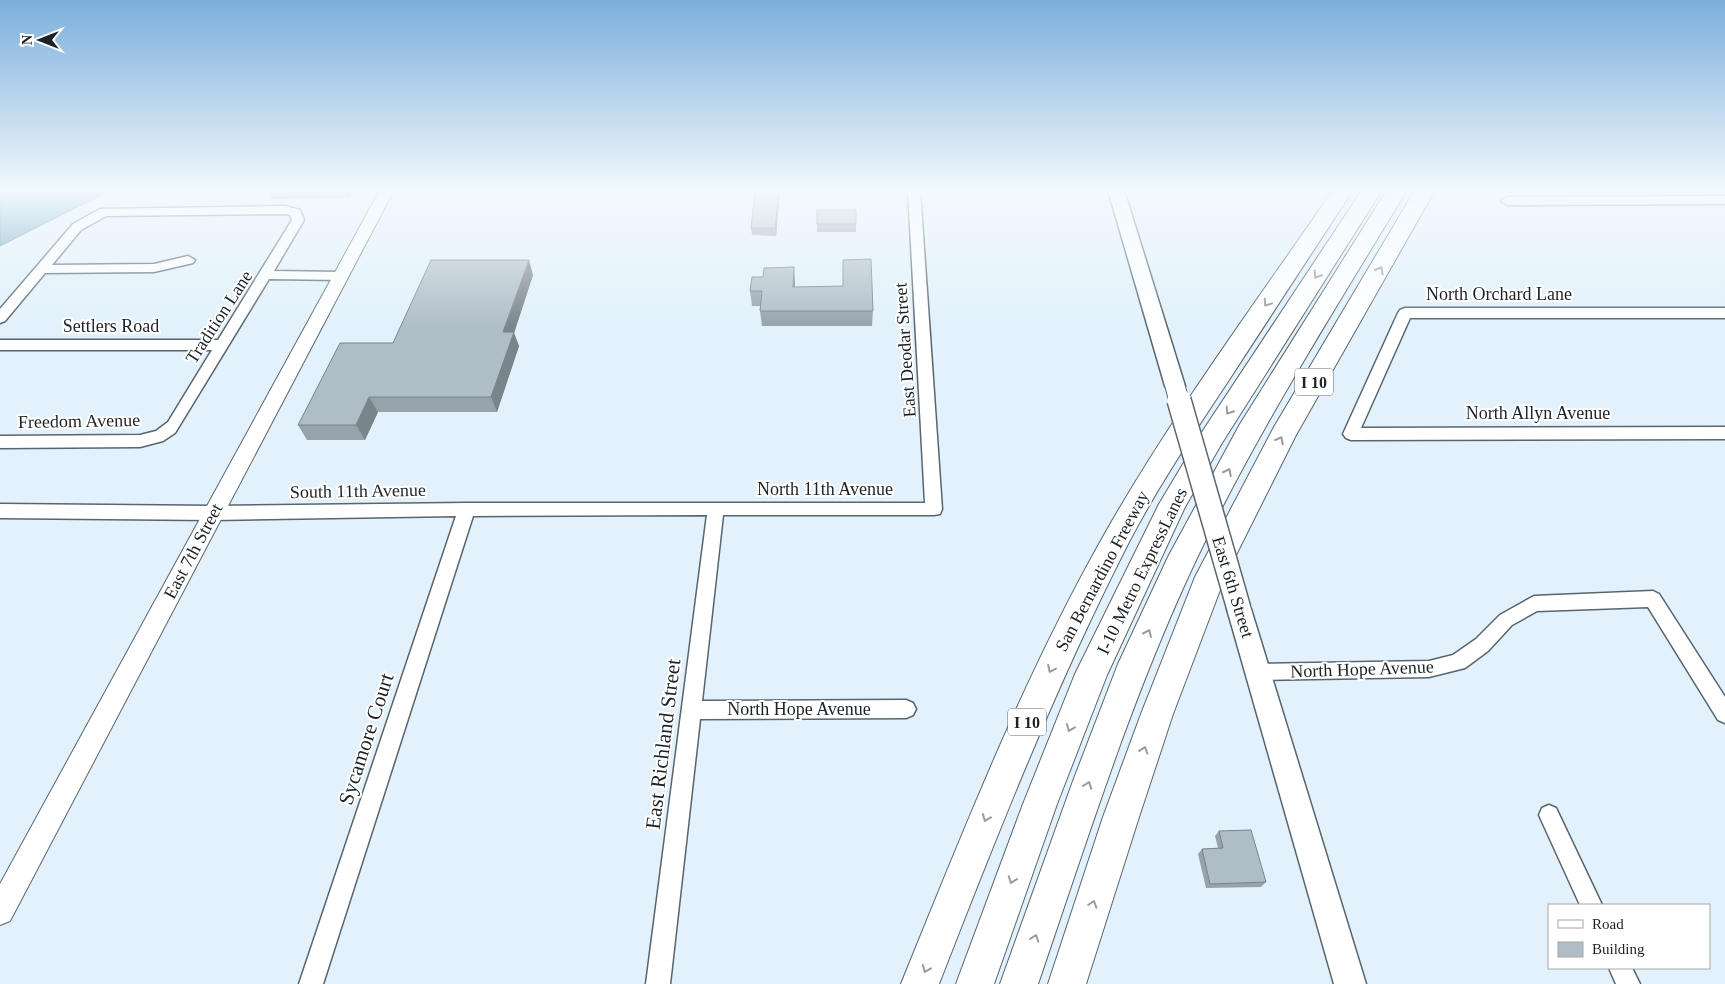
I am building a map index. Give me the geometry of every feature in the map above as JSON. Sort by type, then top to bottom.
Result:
[{"type":"highway","name":"San Bernardino Freeway","points":[[920,984],[1029,716],[1117,538],[1155,471],[1312,236]]},
{"type":"highway","name":"I-10 Metro ExpressLanes","points":[[974,984],[1040,804],[1091,674],[1173,504],[1213,436],[1342,236]]},
{"type":"highway","name":"I-10 Metro ExpressLanes","points":[[1019,984],[1090,781],[1134,664],[1180,565],[1249,431],[1369,236]]},
{"type":"highway","name":"I 10","points":[[1067,984],[1120,817],[1157,714],[1210,577],[1283,434],[1399,236]]},
{"type":"highway","points":[[1081,700],[1117,538]]},
{"type":"main road","name":"East 6th Street","points":[[1130,236],[1350,984]]},
{"type":"street","points":[[0,318],[70,236]]},
{"type":"street","points":[[264,275],[288,236]]},
{"type":"street","name":"East 7th Street","points":[[0,911],[362,236]]},
{"type":"street","name":"East Deodar Street","points":[[917,236],[934,509]]},
{"type":"street","points":[[42,269],[154,268],[188,260]]},
{"type":"street","name":"Tradition Lane","points":[[159,437],[173,426],[264,275],[341,276]]},
{"type":"street","name":"North Orchard Lane","points":[[1350,434],[1405,313],[1725,313]]},
{"type":"street","name":"Settlers Road","points":[[0,345],[222,345]]},
{"type":"street","name":"North Allyn Avenue","points":[[1350,434],[1725,433]]},
{"type":"street","name":"Freedom Avenue","points":[[0,442],[140,441],[159,437]]},
{"type":"street","name":"Sycamore Court","points":[[311,984],[467,509]]},
{"type":"street","name":"North 11th Avenue","points":[[716,509],[934,509]]},
{"type":"street","name":"South 11th Avenue","points":[[0,512],[716,509]]},
{"type":"street","name":"East Richland Street","points":[[658,984],[716,509]]},
{"type":"street","name":"North Hope Avenue","points":[[1259,672],[1430,669],[1458,662],[1482,645],[1506,620],[1534,604],[1653,599],[1725,714]]},
{"type":"street","name":"North Hope Avenue","points":[[691,710],[906,709]]},
{"type":"street","points":[[1549,814],[1592,904]]},
{"type":"street","points":[[1620,969],[1628,984]]},
{"type":"water","points":[[0,236],[20,236],[0,246]]},
{"type":"building","points":[[871,259],[873,311],[760,311],[762,291],[750,291],[752,277],[763,277],[764,268],[794,267],[793,287],[843,286],[843,260]]},
{"type":"building","points":[[431,260],[529,260],[503,332],[514,332],[491,397],[369,397],[356,425],[298,425],[340,343],[393,343]]},
{"type":"building","points":[[1251,830],[1266,882],[1210,884],[1202,849],[1223,848],[1219,831]]}]
